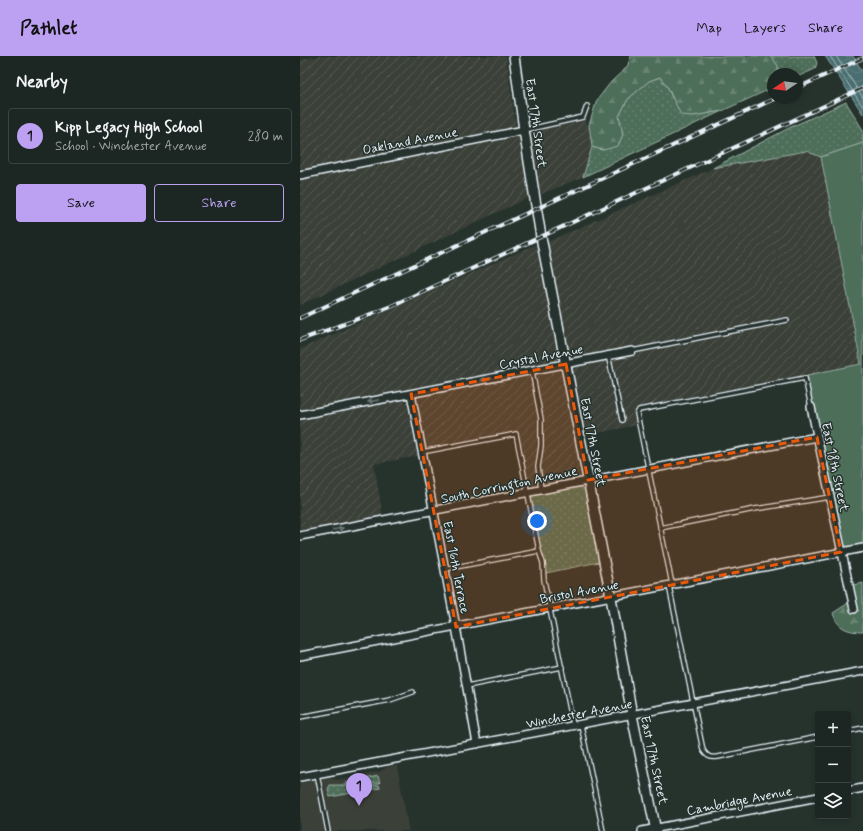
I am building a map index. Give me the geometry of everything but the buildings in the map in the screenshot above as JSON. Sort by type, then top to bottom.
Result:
[{"type":"street","name":"East 17th Street","points":[[514,56],[541,237],[611,597],[632,715],[656,830]]},
{"type":"street","name":"Oakland Avenue","points":[[300,175],[524,130]]},
{"type":"street","name":"Crystal Avenue","points":[[300,415],[632,351]]},
{"type":"street","name":"East 16th Terrace","points":[[411,394],[477,744]]},
{"type":"street","name":"East 18th Street","points":[[811,407],[854,609]]},
{"type":"street","name":"South Corrington Avenue","points":[[300,536],[434,512],[541,489],[817,437]]},
{"type":"street","name":"Bristol Avenue","points":[[300,656],[863,548]]},
{"type":"street","name":"Winchester Avenue","points":[[300,777],[863,671]]},
{"type":"street","points":[[851,790],[863,788]]},
{"type":"street","name":"Cambridge Avenue","points":[[642,831],[656,830],[815,798]]},
{"type":"lane","points":[[524,130],[583,118],[587,106]]},
{"type":"lane","name":"Crystal Avenue","points":[[632,351],[787,320]]},
{"type":"lane","points":[[608,356],[622,420]]},
{"type":"lane","points":[[532,371],[541,419],[541,446],[538,467],[541,489]]},
{"type":"lane","name":"East 18th Street","points":[[648,469],[637,414],[639,410],[805,378],[811,407]]},
{"type":"lane","points":[[422,452],[516,434],[573,726]]},
{"type":"lane","points":[[648,469],[692,704],[703,750],[708,757],[712,758],[815,738]]},
{"type":"lane","points":[[660,528],[755,508],[830,497]]},
{"type":"lane","points":[[445,569],[539,551]]},
{"type":"lane","points":[[467,686],[562,666]]},
{"type":"lane","points":[[300,716],[390,700],[413,692]]},
{"type":"lane","points":[[581,725],[603,831]]},
{"type":"lane","points":[[851,730],[863,728]]},
{"type":"lane","points":[[317,774],[328,831]]},
{"type":"highlighted area","points":[[566,364],[588,480],[817,437],[841,552],[456,627],[411,394]]},
{"type":"shaded area","points":[[319,56],[506,56],[514,113],[530,197],[300,305],[300,60]]},
{"type":"shaded area","points":[[583,120],[589,125],[592,147],[583,177],[539,195],[531,132]]},
{"type":"shaded area","points":[[806,151],[821,157],[861,364],[660,403],[660,409],[642,413],[640,416],[641,424],[584,436],[547,242],[713,168]]},
{"type":"shaded area","points":[[537,244],[582,473],[579,478],[524,489],[514,437],[426,454],[414,388],[300,410],[300,349]]},
{"type":"shaded area","points":[[404,401],[407,403],[418,456],[374,464],[383,517],[300,533],[300,420]]},
{"type":"shaded area","points":[[397,765],[409,831],[300,831],[300,783],[330,777],[337,780],[379,772],[387,767]]},
{"type":"green space","points":[[631,56],[771,56],[778,68],[767,68],[767,90],[722,111],[693,116],[681,115],[667,86],[660,77],[649,81],[628,99],[619,116],[623,134],[618,146],[603,150],[592,147],[589,125],[597,100],[611,82],[627,67]]},
{"type":"green space","points":[[771,56],[814,56],[817,63],[815,69],[803,74],[803,68],[778,68]]},
{"type":"green space","points":[[660,77],[667,86],[672,98],[693,116],[722,111],[583,177],[592,147],[603,150],[623,134],[619,116],[628,99],[649,81]]},
{"type":"green space","points":[[846,102],[863,130],[863,143],[821,157],[806,151],[713,168],[789,128]]},
{"type":"green space","points":[[863,143],[863,545],[848,547],[841,542],[807,375],[861,364],[821,157]]},
{"type":"green space","points":[[581,487],[585,490],[599,562],[546,573],[531,496]]},
{"type":"green space","points":[[863,583],[863,632],[848,630],[840,626],[833,613],[847,604],[854,585]]},
{"type":"green space","points":[[378,776],[380,783],[346,783]]},
{"type":"green space","points":[[330,785],[379,785],[380,788],[330,797],[328,789]]},
{"type":"water","points":[[825,56],[853,56],[863,73],[863,114]]},
{"type":"railway","points":[[803,85],[863,58]]},
{"type":"railway","points":[[300,340],[391,306],[863,88]]},
{"type":"railway","points":[[300,318],[767,102]]},
{"type":"place","name":"Kipp Legacy High School","points":[[359,806]]}]
